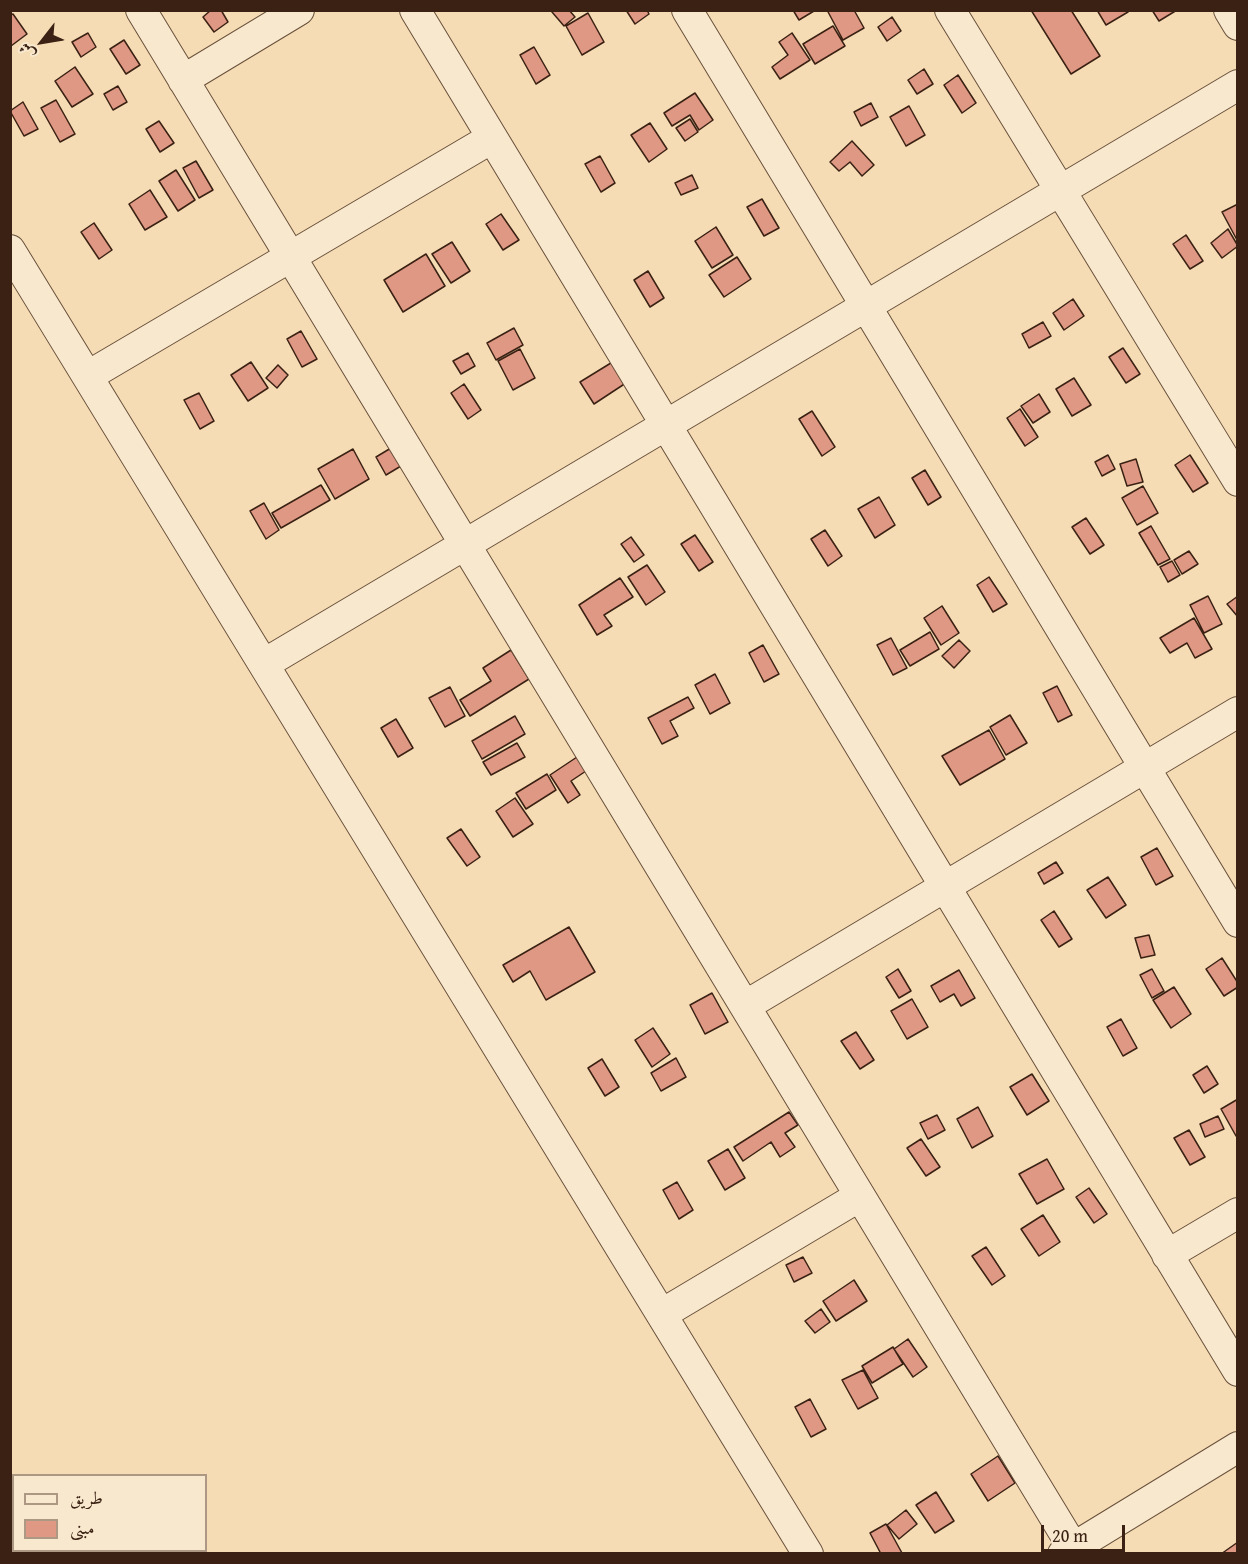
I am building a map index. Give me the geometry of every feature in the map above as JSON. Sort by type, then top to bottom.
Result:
[{"type":"street","points":[[141,10],[860,1196],[1071,1551],[1238,1447]]},
{"type":"street","points":[[183,80],[299,10]]},
{"type":"street","points":[[415,10],[1238,1371]]},
{"type":"street","points":[[687,10],[1238,922]]},
{"type":"street","points":[[950,10],[1238,481]]},
{"type":"street","points":[[1229,10],[1238,24]]},
{"type":"street","points":[[264,664],[1238,85]]},
{"type":"street","points":[[88,376],[492,138]]},
{"type":"street","points":[[10,250],[808,1554]]},
{"type":"street","points":[[745,1006],[1238,712]]},
{"type":"street","points":[[662,1314],[860,1196]]},
{"type":"street","points":[[1167,1255],[1238,1213]]},
{"type":"building","points":[[211,10],[221,10],[228,22],[214,32],[203,17]]},
{"type":"building","points":[[569,10],[575,17],[564,26],[552,12]]},
{"type":"building","points":[[626,10],[647,10],[649,14],[635,24]]},
{"type":"building","points":[[793,10],[814,10],[814,11],[799,20]]},
{"type":"building","points":[[827,10],[854,10],[864,28],[843,40]]},
{"type":"building","points":[[1031,10],[1071,10],[1100,56],[1071,74]]},
{"type":"building","points":[[1097,10],[1127,10],[1128,12],[1106,25]]},
{"type":"building","points":[[1152,10],[1177,10],[1159,21]]},
{"type":"building","points":[[588,13],[604,42],[582,55],[566,26]]},
{"type":"building","points":[[13,14],[27,34],[11,46],[10,15]]},
{"type":"building","points":[[892,17],[901,31],[887,41],[878,27]]},
{"type":"building","points":[[833,26],[845,46],[815,64],[803,44]]},
{"type":"building","points":[[88,33],[96,47],[81,57],[72,42]]},
{"type":"building","points":[[792,33],[810,60],[780,79],[772,67],[788,55],[779,42]]},
{"type":"building","points":[[124,40],[140,65],[126,74],[110,49]]},
{"type":"building","points":[[534,47],[550,75],[536,84],[520,55]]},
{"type":"building","points":[[75,67],[93,94],[72,107],[55,81]]},
{"type":"building","points":[[924,69],[933,84],[917,94],[908,80]]},
{"type":"building","points":[[958,75],[976,103],[962,113],[944,85]]},
{"type":"building","points":[[118,86],[127,102],[113,110],[104,94]]},
{"type":"building","points":[[695,93],[713,120],[699,130],[690,115],[672,126],[664,113]]},
{"type":"building","points":[[56,100],[75,134],[60,142],[41,108]]},
{"type":"building","points":[[23,102],[38,129],[24,136],[10,111]]},
{"type":"building","points":[[871,103],[878,117],[861,126],[854,112]]},
{"type":"building","points":[[909,106],[925,135],[906,146],[890,117]]},
{"type":"building","points":[[690,119],[698,132],[685,141],[676,128]]},
{"type":"building","points":[[159,121],[174,143],[160,152],[146,129]]},
{"type":"building","points":[[650,123],[667,149],[649,162],[631,135]]},
{"type":"building","points":[[852,141],[874,165],[862,176],[850,162],[839,171],[830,162]]},
{"type":"building","points":[[600,156],[615,183],[601,192],[585,164]]},
{"type":"building","points":[[196,161],[213,190],[199,198],[183,168]]},
{"type":"building","points":[[176,170],[195,200],[178,211],[159,181]]},
{"type":"building","points":[[692,175],[698,188],[681,195],[675,183]]},
{"type":"building","points":[[150,190],[167,217],[145,230],[129,204]]},
{"type":"building","points":[[762,199],[779,228],[764,236],[747,207]]},
{"type":"building","points":[[1238,204],[1238,240],[1237,240],[1222,212]]},
{"type":"building","points":[[501,214],[519,240],[503,250],[486,224]]},
{"type":"building","points":[[94,223],[112,250],[99,259],[81,232]]},
{"type":"building","points":[[716,227],[733,255],[712,268],[695,241]]},
{"type":"building","points":[[1228,229],[1238,246],[1222,258],[1211,243]]},
{"type":"building","points":[[1186,235],[1203,261],[1190,269],[1173,244]]},
{"type":"building","points":[[452,242],[470,271],[451,283],[432,254]]},
{"type":"building","points":[[426,254],[445,286],[403,312],[384,280]]},
{"type":"building","points":[[737,257],[751,279],[724,297],[709,275]]},
{"type":"building","points":[[648,271],[664,298],[650,307],[634,280]]},
{"type":"building","points":[[1073,299],[1084,316],[1064,330],[1053,313]]},
{"type":"building","points":[[1043,322],[1051,336],[1029,348],[1022,334]]},
{"type":"building","points":[[514,328],[523,345],[496,360],[487,343]]},
{"type":"building","points":[[301,331],[317,359],[302,367],[287,339]]},
{"type":"building","points":[[1123,348],[1140,374],[1126,383],[1109,357]]},
{"type":"building","points":[[520,349],[535,378],[513,390],[498,361]]},
{"type":"building","points":[[468,353],[475,366],[461,374],[453,361]]},
{"type":"building","points":[[619,358],[632,379],[594,404],[580,382]]},
{"type":"building","points":[[251,362],[268,388],[248,401],[231,375]]},
{"type":"building","points":[[278,365],[288,375],[277,388],[266,378]]},
{"type":"building","points":[[1074,378],[1091,405],[1072,416],[1056,389]]},
{"type":"building","points":[[464,384],[481,410],[468,419],[451,393]]},
{"type":"building","points":[[199,393],[214,421],[200,429],[184,400]]},
{"type":"building","points":[[1039,394],[1050,412],[1033,423],[1021,406]]},
{"type":"building","points":[[1020,409],[1038,437],[1025,446],[1007,418]]},
{"type":"building","points":[[812,411],[835,447],[822,456],[799,419]]},
{"type":"building","points":[[391,448],[401,466],[386,475],[376,457]]},
{"type":"building","points":[[353,449],[369,479],[335,499],[318,469]]},
{"type":"building","points":[[1108,455],[1115,469],[1102,476],[1095,462]]},
{"type":"building","points":[[1190,455],[1208,483],[1193,492],[1175,465]]},
{"type":"building","points":[[1136,459],[1143,482],[1127,486],[1120,464]]},
{"type":"building","points":[[925,470],[941,497],[928,505],[912,478]]},
{"type":"building","points":[[321,485],[330,500],[281,528],[272,513]]},
{"type":"building","points":[[1143,486],[1158,513],[1137,525],[1122,498]]},
{"type":"building","points":[[879,497],[895,525],[875,538],[858,509]]},
{"type":"building","points":[[264,503],[279,530],[266,539],[250,511]]},
{"type":"building","points":[[1086,518],[1104,545],[1090,554],[1072,527]]},
{"type":"building","points":[[1151,526],[1170,559],[1158,565],[1139,533]]},
{"type":"building","points":[[825,530],[842,556],[828,566],[811,539]]},
{"type":"building","points":[[695,535],[713,562],[699,571],[681,544]]},
{"type":"building","points":[[631,537],[644,555],[634,562],[621,544]]},
{"type":"building","points":[[1189,551],[1198,564],[1182,574],[1174,560]]},
{"type":"building","points":[[1172,561],[1180,575],[1168,582],[1160,567]]},
{"type":"building","points":[[647,565],[665,592],[646,605],[628,577]]},
{"type":"building","points":[[989,577],[1007,604],[993,612],[977,585]]},
{"type":"building","points":[[620,578],[633,597],[604,615],[612,626],[597,635],[579,605]]},
{"type":"building","points":[[1208,596],[1222,624],[1204,633],[1190,605]]},
{"type":"building","points":[[1238,596],[1238,617],[1227,604]]},
{"type":"building","points":[[942,606],[959,633],[941,645],[924,618]]},
{"type":"building","points":[[1194,618],[1212,649],[1195,658],[1187,643],[1170,653],[1160,638]]},
{"type":"building","points":[[930,632],[939,649],[910,666],[900,650]]},
{"type":"building","points":[[891,638],[907,668],[893,675],[877,645]]},
{"type":"building","points":[[959,640],[970,651],[954,668],[942,656]]},
{"type":"building","points":[[763,645],[779,674],[764,682],[749,653]]},
{"type":"building","points":[[511,650],[529,679],[470,716],[460,700],[491,681],[483,668]]},
{"type":"building","points":[[715,674],[730,703],[710,714],[695,685]]},
{"type":"building","points":[[1057,686],[1072,715],[1058,722],[1043,693]]},
{"type":"building","points":[[450,687],[465,716],[445,727],[429,698]]},
{"type":"building","points":[[688,697],[694,708],[670,721],[678,736],[662,744],[648,718]]},
{"type":"building","points":[[1010,715],[1027,743],[1006,755],[990,727]]},
{"type":"building","points":[[515,716],[525,734],[482,759],[472,741]]},
{"type":"building","points":[[396,719],[413,748],[398,757],[381,728]]},
{"type":"building","points":[[989,730],[1005,759],[960,785],[942,756]]},
{"type":"building","points":[[517,743],[525,757],[491,775],[483,762]]},
{"type":"building","points":[[577,757],[586,771],[571,781],[580,795],[568,803],[550,775]]},
{"type":"building","points":[[547,774],[556,790],[526,809],[516,793]]},
{"type":"building","points":[[515,798],[533,824],[513,837],[496,811]]},
{"type":"building","points":[[461,829],[480,857],[467,866],[447,838]]},
{"type":"building","points":[[1157,848],[1173,876],[1156,885],[1141,857]]},
{"type":"building","points":[[1056,862],[1063,873],[1044,884],[1038,873]]},
{"type":"building","points":[[1108,877],[1126,905],[1106,918],[1087,890]]},
{"type":"building","points":[[1054,911],[1072,939],[1059,947],[1041,920]]},
{"type":"building","points":[[569,927],[595,972],[546,1000],[530,971],[513,982],[503,965]]},
{"type":"building","points":[[1149,935],[1155,955],[1141,958],[1135,938]]},
{"type":"building","points":[[1222,958],[1238,983],[1238,987],[1224,996],[1206,969]]},
{"type":"building","points":[[898,969],[911,991],[899,998],[886,977]]},
{"type":"building","points":[[1152,969],[1164,991],[1152,998],[1140,975]]},
{"type":"building","points":[[959,970],[975,998],[961,1006],[954,994],[940,1002],[931,986]]},
{"type":"building","points":[[1174,987],[1191,1014],[1171,1028],[1153,1000]]},
{"type":"building","points":[[712,993],[728,1022],[705,1034],[690,1005]]},
{"type":"building","points":[[912,999],[928,1027],[907,1039],[891,1011]]},
{"type":"building","points":[[1121,1019],[1137,1048],[1123,1056],[1107,1027]]},
{"type":"building","points":[[653,1028],[670,1054],[652,1067],[635,1040]]},
{"type":"building","points":[[856,1032],[874,1060],[860,1069],[841,1041]]},
{"type":"building","points":[[676,1058],[686,1077],[661,1091],[651,1073]]},
{"type":"building","points":[[602,1059],[619,1087],[605,1096],[588,1068]]},
{"type":"building","points":[[1207,1066],[1218,1084],[1204,1093],[1193,1075]]},
{"type":"building","points":[[1032,1074],[1049,1101],[1027,1115],[1010,1087]]},
{"type":"building","points":[[1238,1099],[1238,1135],[1236,1136],[1221,1109]]},
{"type":"building","points":[[978,1107],[993,1136],[972,1148],[957,1119]]},
{"type":"building","points":[[789,1112],[798,1125],[785,1133],[795,1147],[780,1157],[771,1142],[743,1161],[734,1147]]},
{"type":"building","points":[[937,1115],[945,1130],[928,1139],[920,1123]]},
{"type":"building","points":[[1218,1116],[1224,1129],[1205,1137],[1200,1124]]},
{"type":"building","points":[[1189,1130],[1205,1157],[1190,1165],[1174,1138]]},
{"type":"building","points":[[921,1139],[940,1167],[926,1176],[907,1148]]},
{"type":"building","points":[[728,1149],[745,1178],[725,1190],[708,1161]]},
{"type":"building","points":[[1047,1159],[1064,1189],[1037,1204],[1019,1174]]},
{"type":"building","points":[[677,1182],[693,1210],[679,1219],[663,1190]]},
{"type":"building","points":[[1089,1188],[1107,1214],[1094,1223],[1076,1197]]},
{"type":"building","points":[[1043,1215],[1060,1242],[1039,1256],[1021,1229]]},
{"type":"building","points":[[986,1247],[1005,1276],[992,1285],[972,1256]]},
{"type":"building","points":[[803,1257],[812,1273],[794,1282],[786,1265]]},
{"type":"building","points":[[854,1280],[867,1301],[836,1321],[823,1301]]},
{"type":"building","points":[[821,1309],[830,1322],[815,1333],[805,1321]]},
{"type":"building","points":[[908,1339],[927,1367],[913,1377],[894,1349]]},
{"type":"building","points":[[893,1347],[903,1364],[872,1383],[862,1366]]},
{"type":"building","points":[[863,1370],[878,1398],[858,1409],[842,1380]]},
{"type":"building","points":[[810,1399],[826,1429],[811,1437],[795,1407]]},
{"type":"building","points":[[998,1456],[1015,1483],[988,1501],[971,1474]]},
{"type":"building","points":[[936,1492],[954,1521],[935,1533],[916,1505]]},
{"type":"building","points":[[906,1510],[917,1524],[899,1539],[887,1525]]},
{"type":"building","points":[[886,1524],[902,1553],[881,1554],[870,1533]]},
{"type":"building","points":[[1238,1542],[1238,1554],[1221,1554]]}]
